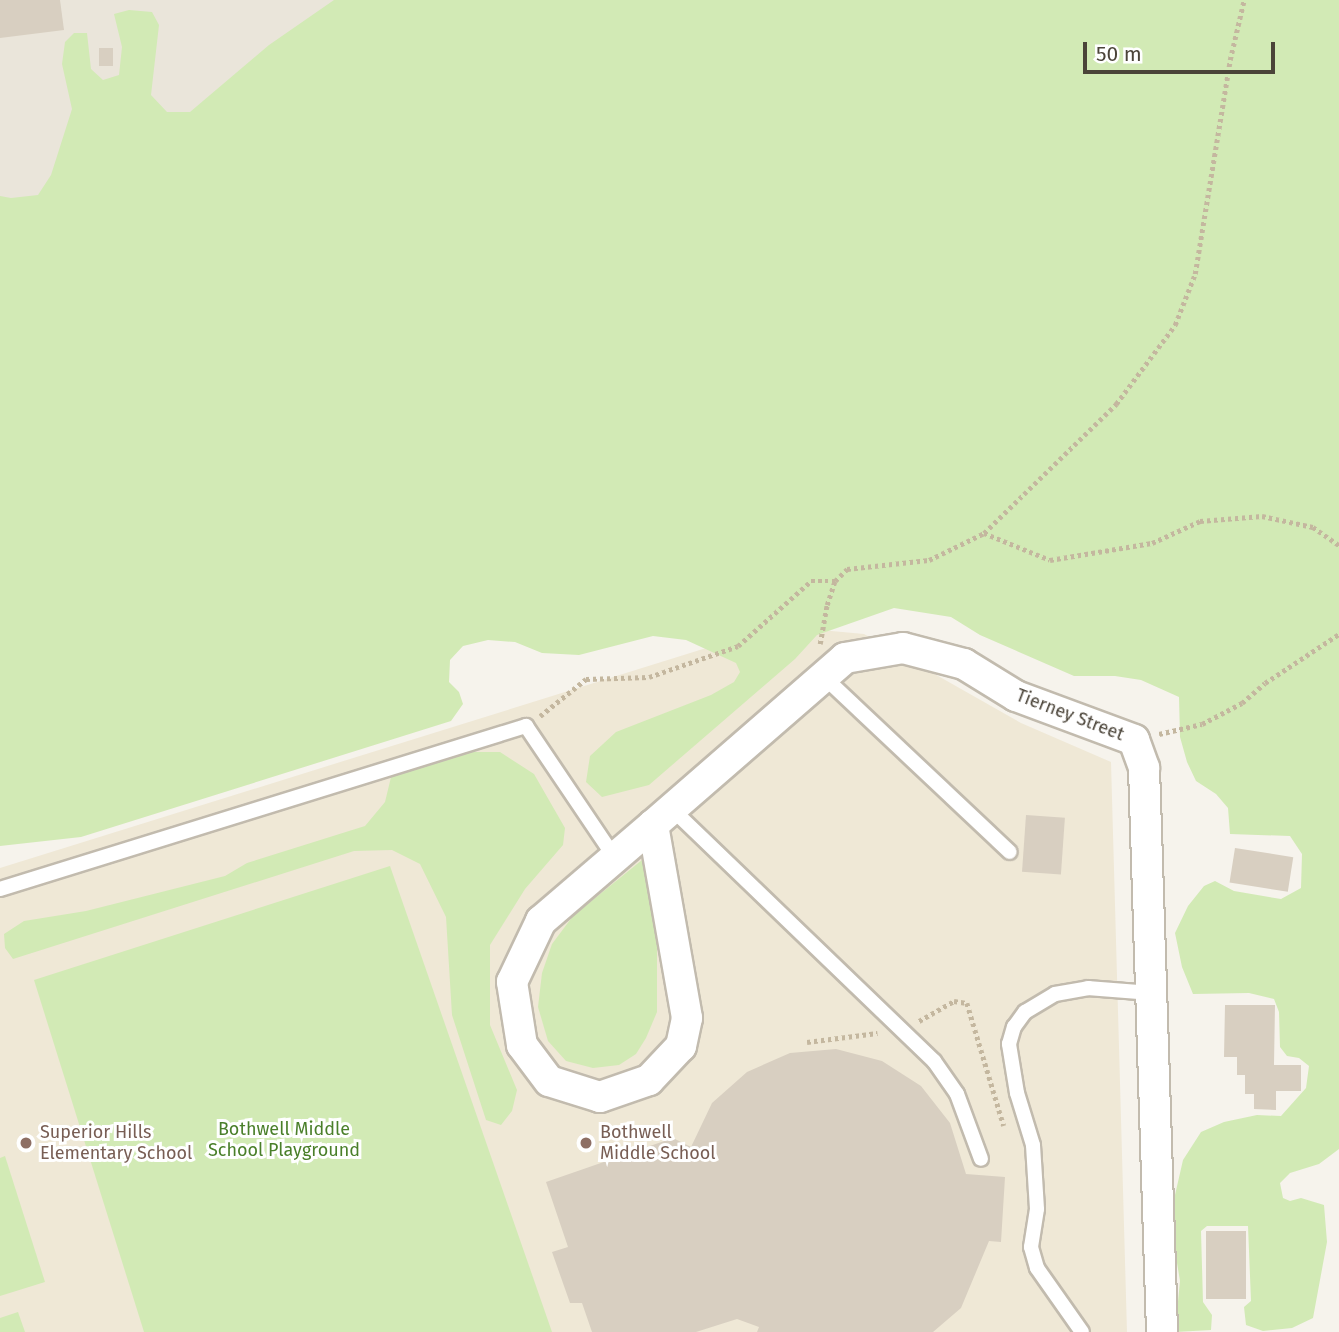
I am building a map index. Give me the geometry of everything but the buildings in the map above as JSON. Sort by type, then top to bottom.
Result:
[{"type":"street","name":"Tierney Street","points":[[662,817],[687,1018],[681,1046],[649,1080],[600,1097],[549,1082],[522,1045],[512,982],[541,921],[845,658],[902,648],[964,664],[1016,696],[1134,740],[1144,768],[1162,1332]]},
{"type":"lane","points":[[824,677],[1010,852]]},
{"type":"lane","points":[[0,889],[526,726],[615,858]]},
{"type":"lane","points":[[662,817],[934,1061],[957,1094],[982,1159]]},
{"type":"lane","points":[[1082,1332],[1037,1268],[1031,1247],[1037,1209],[1033,1145],[1017,1093],[1009,1044],[1014,1027],[1025,1012],[1055,995],[1088,988],[1151,993]]},
{"type":"path","points":[[824,677],[819,652],[827,605],[835,581],[847,569],[929,561],[984,533],[1116,404],[1175,325],[1195,274],[1226,85],[1244,0]]},
{"type":"path","points":[[984,533],[1049,560],[1152,543],[1200,521],[1262,516],[1313,527],[1339,545]]},
{"type":"path","points":[[526,726],[586,679],[649,677],[738,646],[811,581],[835,581]]},
{"type":"path","points":[[1134,740],[1202,724],[1242,703],[1265,683],[1339,634]]},
{"type":"shaded area","points":[[0,0],[1105,0],[0,227]]},
{"type":"shaded area","name":"Bothwell Middle School","points":[[777,626],[864,634],[1021,723],[1111,762],[1127,1332],[0,1332],[0,868]]},
{"type":"green space","points":[[334,0],[1339,0],[1339,1149],[1319,1164],[1290,1173],[1280,1183],[1283,1198],[1290,1201],[1301,1198],[1324,1205],[1327,1242],[1313,1318],[1292,1328],[1263,1331],[1246,1325],[1244,1307],[1251,1301],[1248,1226],[1207,1226],[1201,1231],[1203,1302],[1212,1315],[1211,1330],[1175,1332],[1180,1281],[1173,1239],[1175,1195],[1183,1160],[1201,1132],[1224,1122],[1257,1115],[1281,1116],[1306,1088],[1309,1066],[1299,1058],[1287,1056],[1280,1047],[1279,1012],[1274,999],[1249,993],[1193,994],[1182,967],[1175,933],[1188,906],[1204,886],[1215,881],[1234,891],[1281,899],[1301,888],[1302,854],[1290,836],[1230,834],[1228,808],[1216,794],[1196,781],[1187,762],[1180,737],[1179,697],[1141,680],[1115,676],[1074,676],[980,635],[951,617],[894,608],[817,635],[795,659],[649,785],[602,797],[586,782],[590,756],[616,732],[711,695],[734,682],[740,672],[736,663],[686,640],[653,636],[579,655],[542,653],[515,642],[488,640],[463,646],[450,660],[449,682],[459,692],[463,704],[451,721],[81,837],[0,846],[0,196],[11,198],[38,195],[51,175],[72,109],[62,64],[65,42],[74,33],[87,33],[91,69],[103,80],[119,75],[122,47],[114,14],[129,10],[152,12],[159,25],[151,95],[167,112],[190,112],[269,45]]},
{"type":"green space","points":[[458,752],[500,752],[534,774],[565,828],[563,845],[525,889],[490,945],[490,1025],[517,1090],[512,1111],[501,1125],[486,1120],[452,1015],[446,917],[420,864],[392,850],[354,851],[13,959],[5,948],[4,934],[24,921],[86,911],[225,876],[247,863],[365,826],[385,802],[392,773]]},
{"type":"green space","points":[[642,860],[657,940],[657,1012],[636,1054],[619,1065],[593,1068],[566,1061],[548,1041],[538,1007],[542,973],[552,944],[573,916]]},
{"type":"green space","name":"Bothwell Middle School Playground","points":[[390,866],[552,1332],[144,1332],[34,980]]},
{"type":"green space","points":[[5,1156],[45,1282],[0,1296],[0,1158]]},
{"type":"green space","points":[[18,1312],[25,1332],[0,1332],[0,1318]]},
{"type":"place","name":"Superior Hills Elementary School","points":[[26,1143]]},
{"type":"place","name":"Bothwell Middle School","points":[[586,1143]]}]
